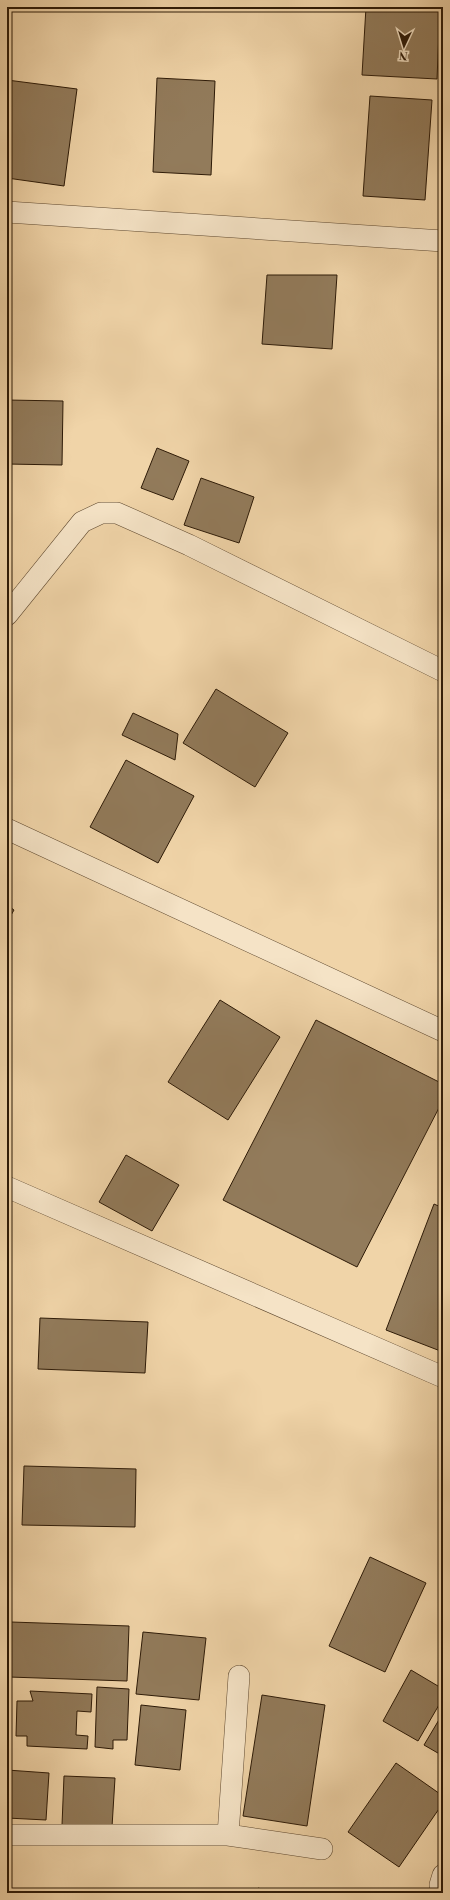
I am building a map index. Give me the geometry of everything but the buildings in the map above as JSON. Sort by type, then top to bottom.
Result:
[{"type":"street","points":[[7,212],[443,241]]},
{"type":"street","points":[[7,614],[82,522],[101,513],[117,513],[189,545],[443,671]]},
{"type":"street","points":[[7,830],[443,1030]]},
{"type":"street","points":[[7,1187],[443,1377]]},
{"type":"street","points":[[228,1835],[239,1676]]},
{"type":"street","points":[[7,1835],[228,1835],[322,1849]]},
{"type":"street","points":[[443,1875],[440,1885],[443,1890]]}]
